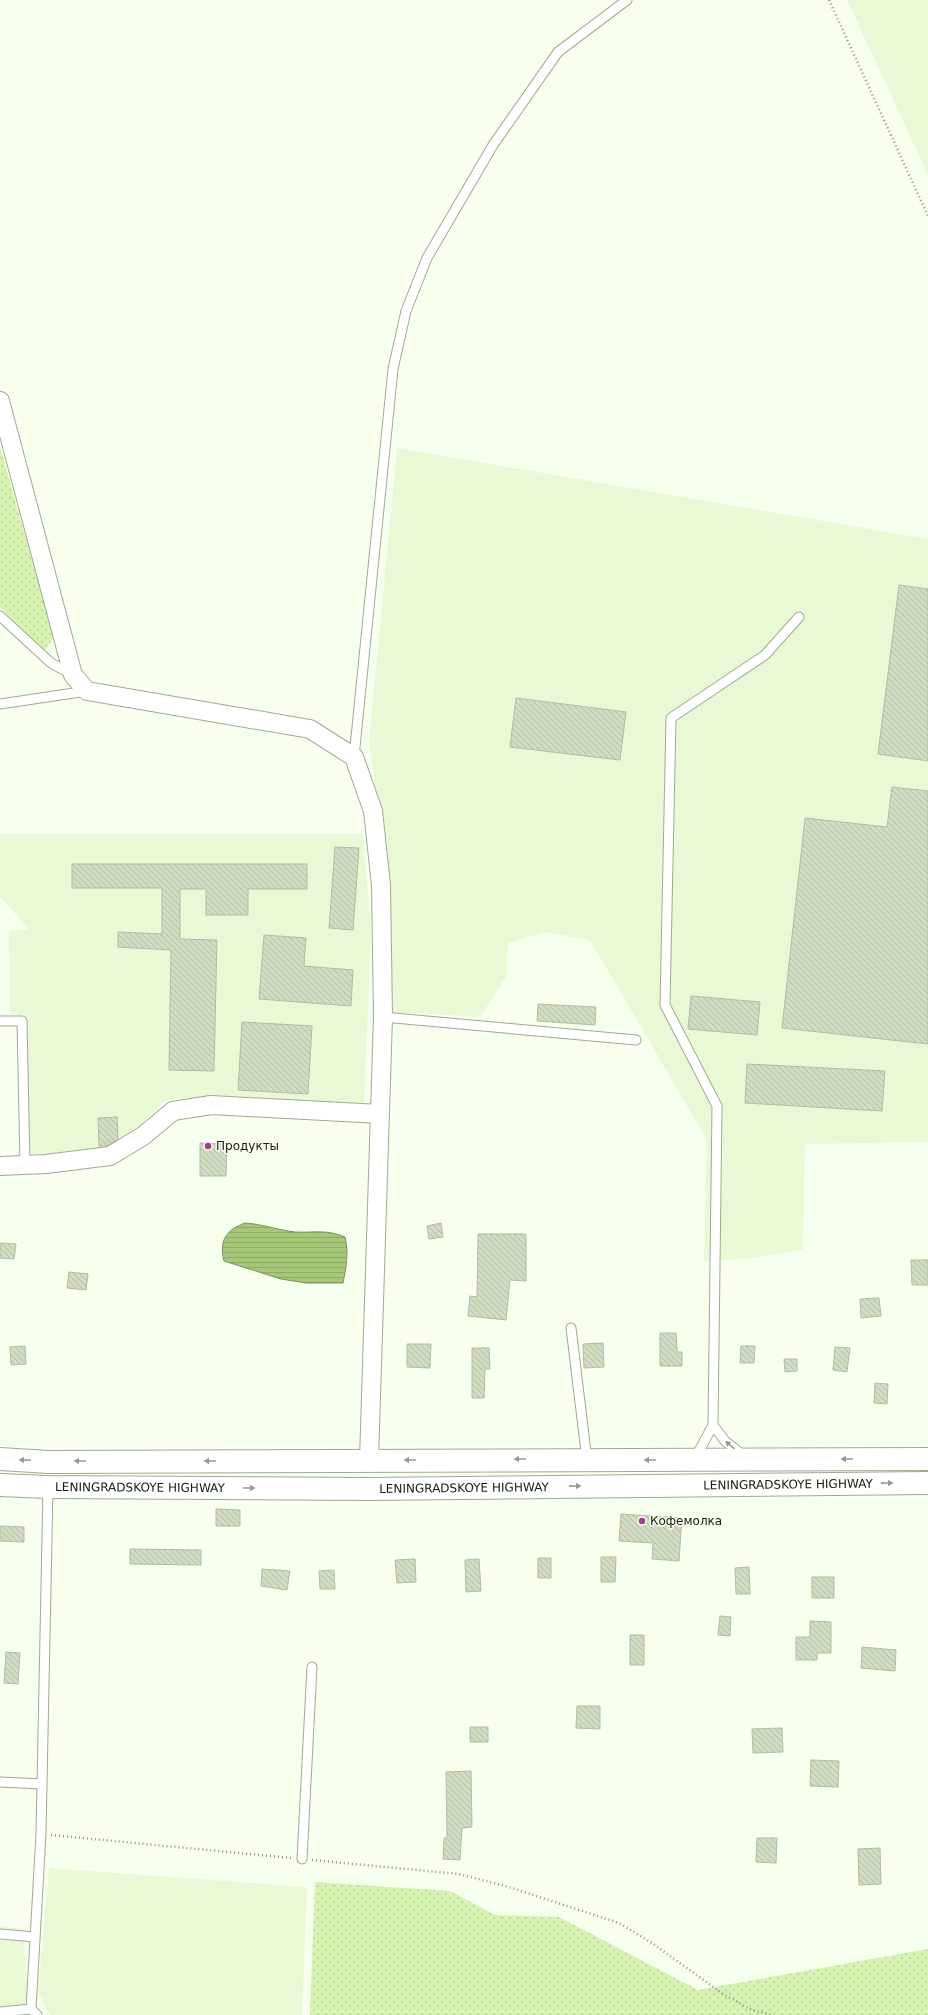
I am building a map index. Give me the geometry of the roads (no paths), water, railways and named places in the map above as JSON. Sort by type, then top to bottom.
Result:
[{"type":"highway","name":"LENINGRADSKOYE HIGHWAY","points":[[0,1459],[49,1462],[928,1459]]},
{"type":"highway","name":"LENINGRADSKOYE HIGHWAY","points":[[0,1485],[48,1487],[369,1489],[928,1483]]},
{"type":"street","points":[[0,401],[73,675],[87,691],[310,729],[354,757],[373,812],[381,885],[383,1017],[369,1460]]},
{"type":"street","points":[[0,1166],[25,1165],[110,1156],[143,1136],[173,1110],[212,1105],[380,1114]]},
{"type":"lane","points":[[354,757],[393,369],[406,311],[427,258],[485,159],[558,52],[627,0]]},
{"type":"lane","points":[[0,616],[51,663],[73,675]]},
{"type":"lane","points":[[690,1460],[699,1451],[714,1425],[717,1106],[665,1005],[671,718],[765,655],[799,617]]},
{"type":"lane","points":[[0,704],[87,691]]},
{"type":"lane","points":[[383,1017],[636,1040]]},
{"type":"lane","points":[[0,1021],[22,1021],[25,1165]]},
{"type":"lane","points":[[571,1328],[588,1460]]},
{"type":"lane","points":[[714,1425],[725,1441],[750,1460]]},
{"type":"lane","points":[[0,2012],[34,2012],[35,1937],[41,1834],[48,1487]]},
{"type":"lane","points":[[302,1859],[312,1667]]},
{"type":"lane","points":[[0,1782],[42,1784]]},
{"type":"lane","points":[[0,1934],[35,1937]]},
{"type":"place","name":"Продукты","points":[[208,1146]]},
{"type":"place","name":"Кофемолка","points":[[642,1521]]}]
